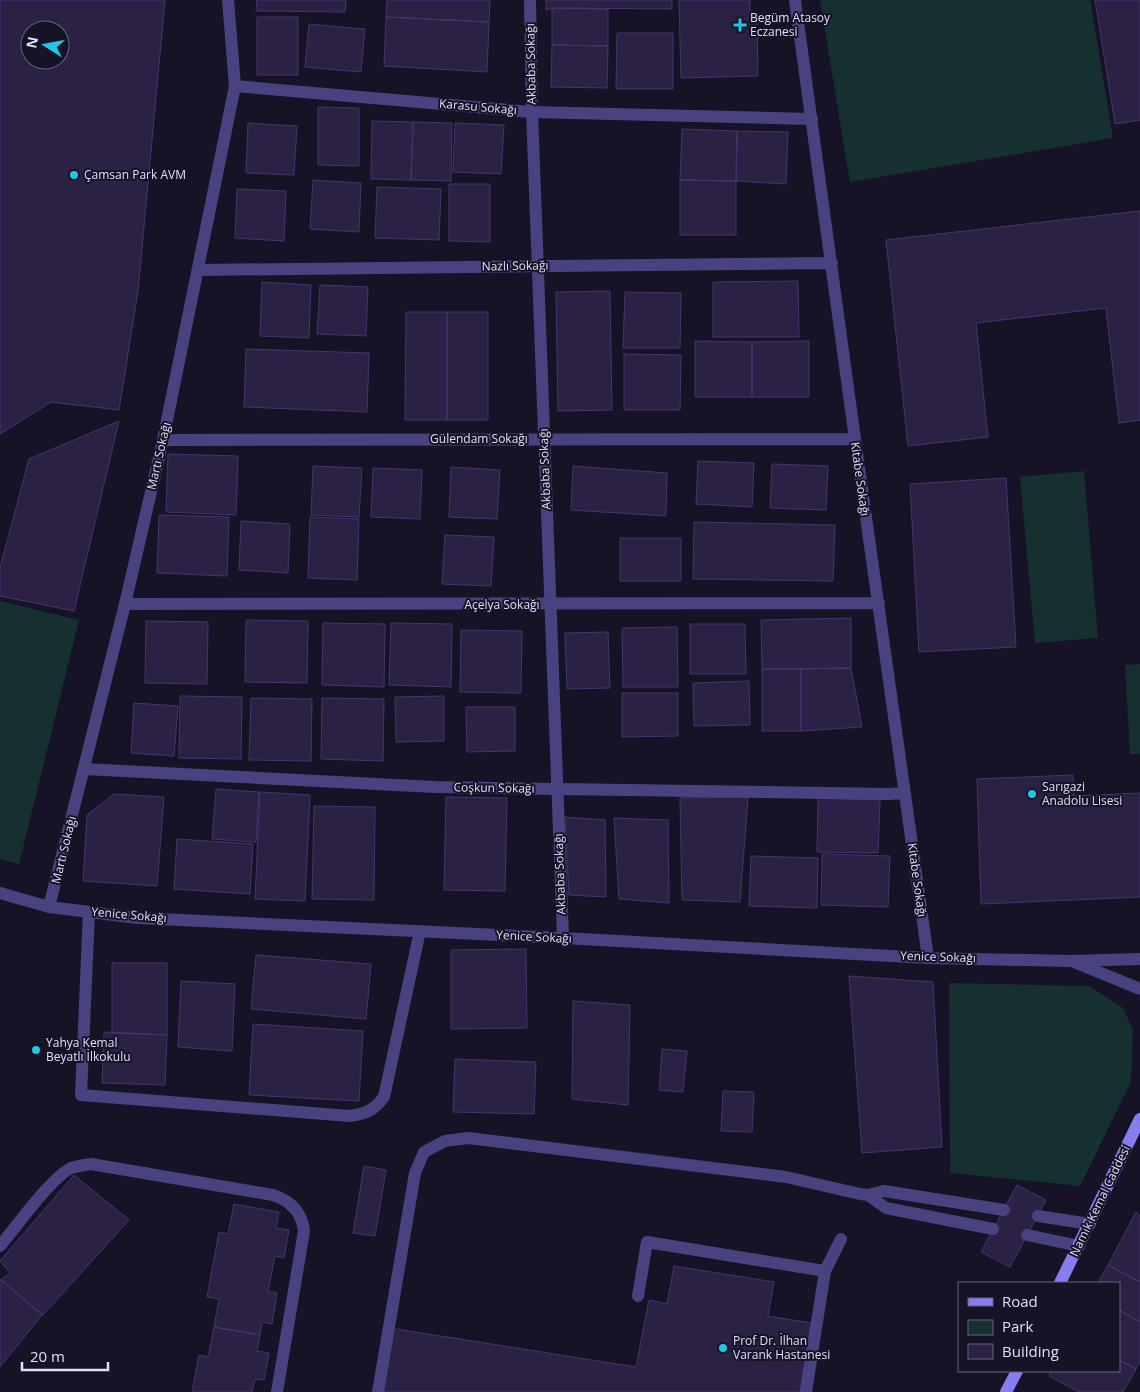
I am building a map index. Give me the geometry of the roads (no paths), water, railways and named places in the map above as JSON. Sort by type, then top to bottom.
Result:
[{"type":"main road","name":"Namık Kemal Caddesi","points":[[1060,1282],[1140,1119]]},
{"type":"main road","points":[[1006,1392],[1016,1372]]},
{"type":"street","name":"Martı Sokağı","points":[[49,907],[125,604],[163,440],[235,86],[228,0]]},
{"type":"street","name":"Akbaba Sokağı","points":[[530,0],[532,112],[563,938]]},
{"type":"street","name":"Kitabe Sokağı","points":[[795,0],[928,958]]},
{"type":"street","name":"Karasu Sokağı","points":[[235,86],[532,112],[812,119]]},
{"type":"street","name":"Nazlı Sokağı","points":[[198,270],[832,263]]},
{"type":"street","name":"Gülendam Sokağı","points":[[163,440],[855,439]]},
{"type":"street","name":"Açelya Sokağı","points":[[125,604],[551,605],[879,603]]},
{"type":"street","name":"Coşkun Sokağı","points":[[84,769],[435,788],[905,793]]},
{"type":"street","name":"Yenice Sokağı","points":[[0,892],[49,907],[138,918],[563,938],[928,958],[1070,961],[1140,959]]},
{"type":"street","points":[[89,912],[81,1095],[350,1116],[365,1114],[376,1107],[384,1097],[420,932]]},
{"type":"street","points":[[1070,961],[1140,989]]},
{"type":"street","points":[[378,1392],[415,1173],[424,1152],[445,1141],[468,1138],[786,1177],[868,1195],[886,1208],[993,1229]]},
{"type":"street","points":[[0,1246],[54,1182],[72,1168],[82,1165],[90,1164],[284,1198],[299,1213],[304,1231],[277,1392]]},
{"type":"street","points":[[868,1195],[884,1191],[1004,1210]]},
{"type":"street","points":[[1038,1216],[1090,1224]]},
{"type":"street","points":[[1027,1236],[1078,1246]]},
{"type":"street","points":[[806,1392],[825,1272],[841,1239]]},
{"type":"street","points":[[638,1296],[647,1242],[825,1272]]},
{"type":"place","name":"Begüm Atasoy Eczanesi","points":[[740,25]]},
{"type":"place","name":"Çamsan Park AVM","points":[[74,175]]},
{"type":"place","name":"Sarıgazi Anadolu Lisesi","points":[[1032,794]]},
{"type":"place","name":"Yahya Kemal Beyatlı İlkokulu","points":[[36,1050]]},
{"type":"place","name":"Prof Dr. İlhan Varank Hastanesi","points":[[723,1348]]}]
